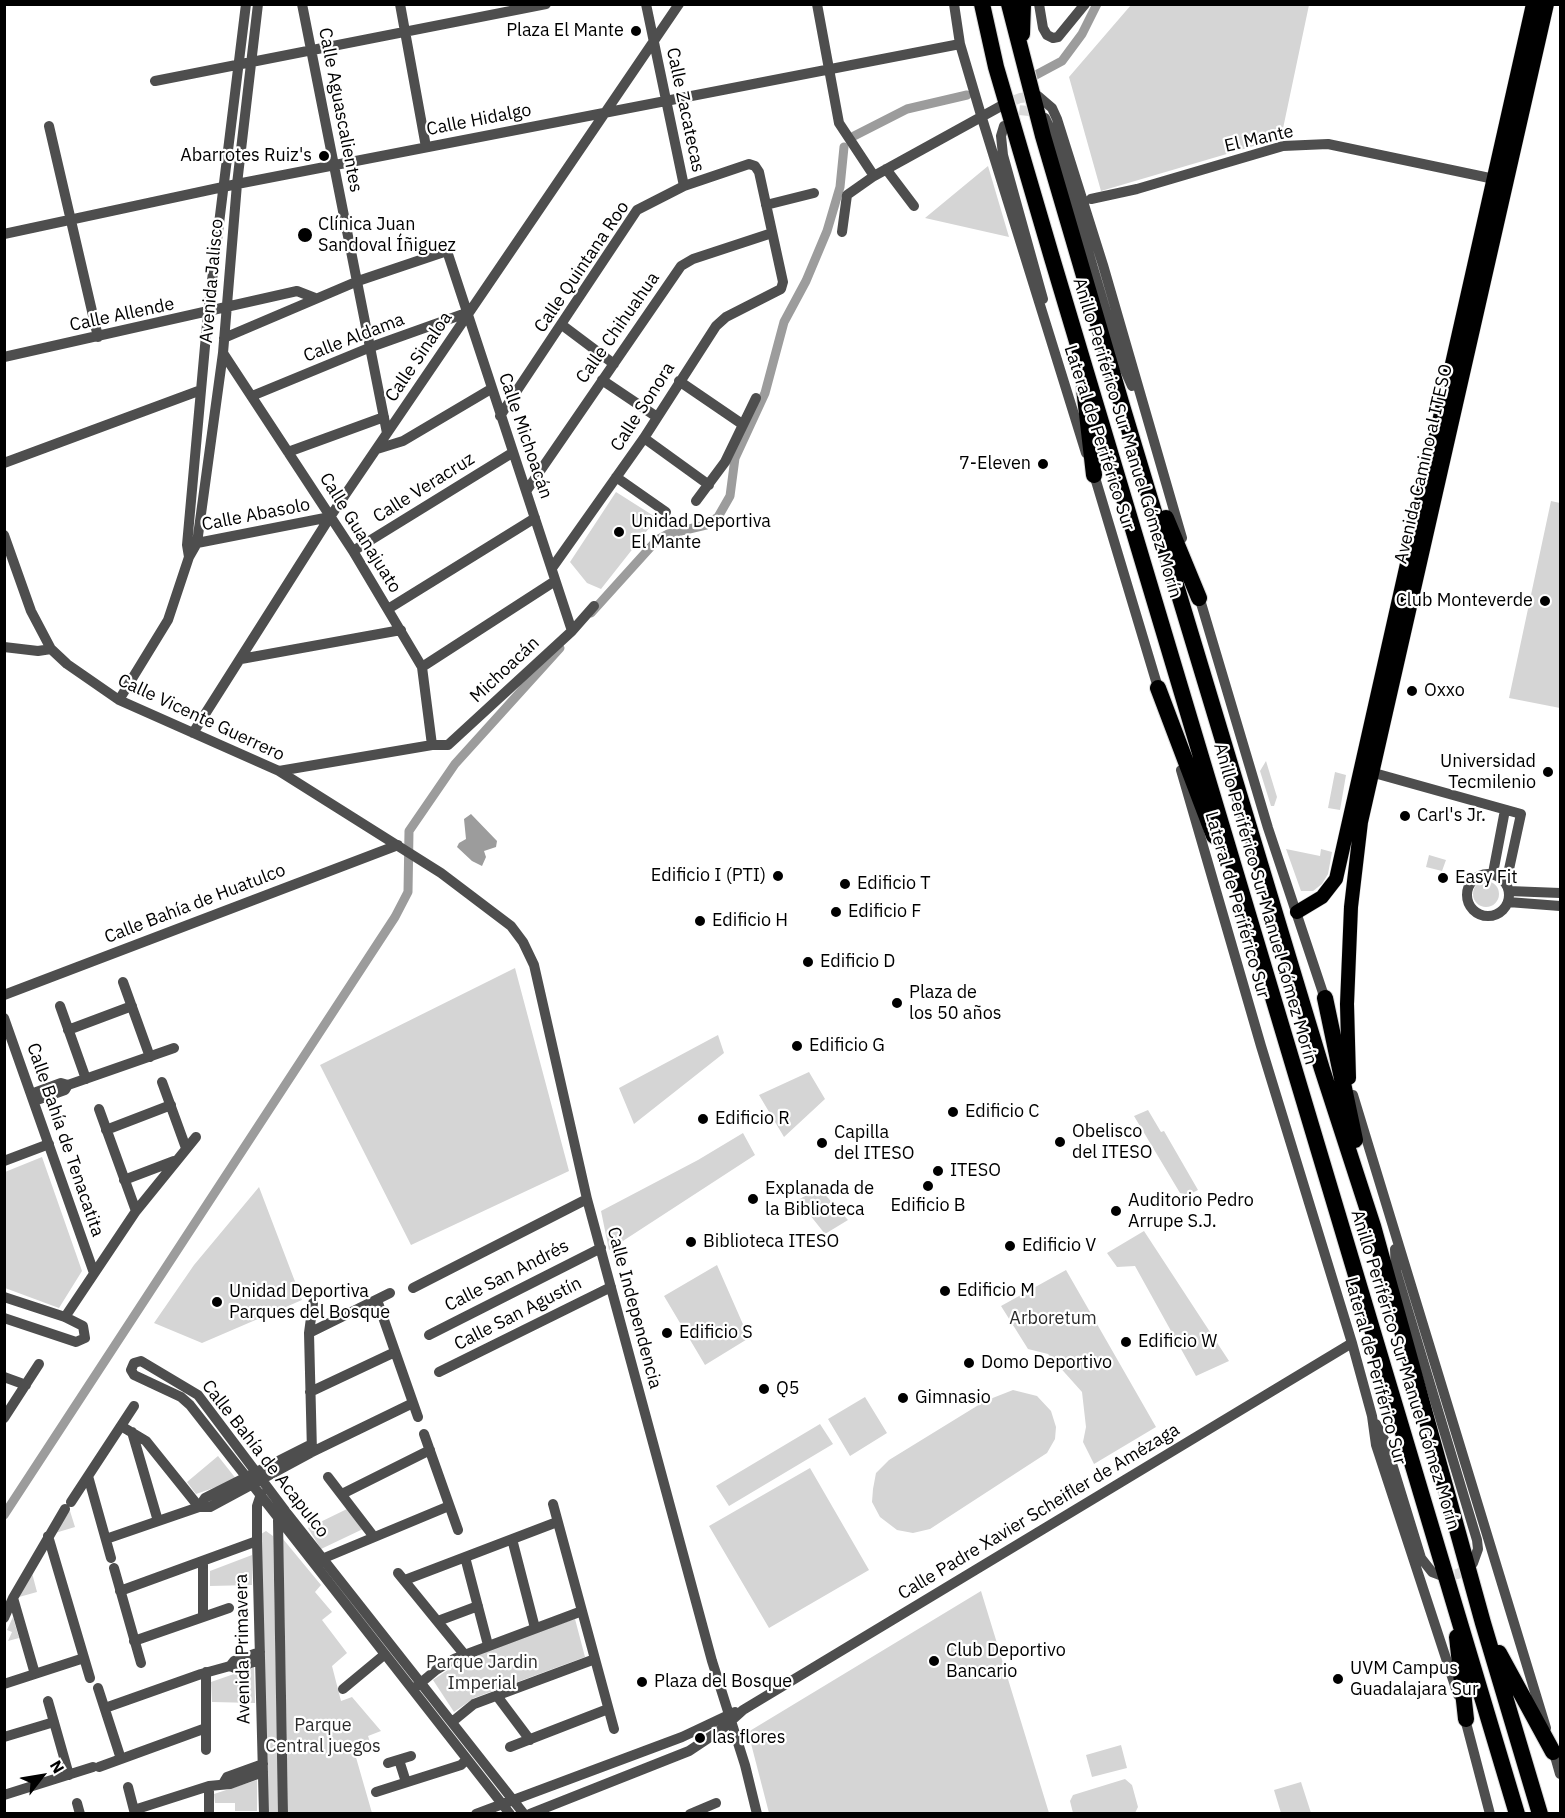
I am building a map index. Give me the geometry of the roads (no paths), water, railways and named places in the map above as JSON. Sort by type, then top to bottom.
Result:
[{"type":"highway","name":"Anillo Periférico Sur Manuel Gómez Morín","points":[[982,4],[996,67],[1517,1814]]},
{"type":"highway","name":"Anillo Periférico Sur Manuel Gómez Morín","points":[[1009,4],[1022,59],[1123,409],[1322,1069],[1373,1226],[1483,1623],[1540,1814]]},
{"type":"highway","points":[[1022,59],[1023,4]]},
{"type":"highway","points":[[1079,345],[1094,476]]},
{"type":"highway","points":[[1123,409],[1199,598]]},
{"type":"highway","points":[[1158,688],[1260,958]]},
{"type":"highway","points":[[1325,998],[1373,1226]]},
{"type":"highway","points":[[1453,1597],[1466,1719]]},
{"type":"highway","points":[[1483,1623],[1558,1761]]},
{"type":"main road","name":"Avenida Camino al ITESO","points":[[1297,912],[1322,897],[1336,879],[1366,771],[1500,180],[1533,4]]},
{"type":"main road","name":"Avenida Camino al ITESO","points":[[1500,180],[1547,4]]},
{"type":"main road","name":"Avenida Camino al ITESO","points":[[1349,1078],[1347,1005],[1351,907],[1366,771]]},
{"type":"street","name":"Avenida Jalisco","points":[[192,544],[197,434],[208,313],[246,4]]},
{"type":"street","name":"Avenida Jalisco","points":[[119,700],[168,620],[192,544],[212,435],[223,353],[237,184],[258,4]]},
{"type":"street","name":"Calle Aguascalientes","points":[[302,4],[387,434]]},
{"type":"street","points":[[400,4],[426,147]]},
{"type":"street","points":[[155,81],[546,4]]},
{"type":"street","name":"Calle Zacatecas","points":[[646,4],[684,186]]},
{"type":"street","name":"Calle Sinaloa","points":[[193,733],[330,517],[604,112],[680,4]]},
{"type":"street","points":[[818,4],[839,123],[874,176]]},
{"type":"street","name":"Lateral de Periférico Sur","points":[[954,4],[960,44],[981,115],[1158,688],[1261,1046],[1352,1343],[1372,1416],[1376,1445],[1466,1719],[1490,1814]]},
{"type":"street","points":[[1039,4],[1043,28],[1047,35],[1053,38],[1058,37],[1085,4]]},
{"type":"street","name":"Calle Hidalgo","points":[[4,234],[237,184],[604,112],[667,103],[960,44]]},
{"type":"street","points":[[1038,96],[1052,108],[1057,119],[1268,828],[1325,998],[1394,1233],[1558,1761]]},
{"type":"street","points":[[842,232],[847,195],[886,169],[1001,106]]},
{"type":"street","points":[[1045,118],[1055,139],[1120,358],[1152,434]]},
{"type":"street","points":[[49,126],[98,337]]},
{"type":"street","points":[[1004,126],[1000,136],[1003,154],[1040,281],[1050,341]]},
{"type":"street","name":"El Mante","points":[[1091,199],[1137,189],[1283,146],[1328,144],[1500,180]]},
{"type":"street","name":"Calle Quintana Roo","points":[[500,416],[636,210],[684,186],[749,164],[755,166],[766,205]]},
{"type":"street","points":[[886,169],[914,206]]},
{"type":"street","points":[[772,233],[766,205],[814,193]]},
{"type":"street","name":"Calle Sonora","points":[[552,568],[644,438],[716,326],[726,317],[781,289],[783,282],[772,233]]},
{"type":"street","name":"Calle Chihuahua","points":[[527,490],[681,266],[693,259],[772,233]]},
{"type":"street","name":"Calle Michoacán","points":[[358,281],[447,251],[469,312],[491,389],[527,490],[572,631]]},
{"type":"street","points":[[224,338],[358,281]]},
{"type":"street","name":"Calle Allende","points":[[4,357],[208,313],[297,291],[315,298]]},
{"type":"street","name":"Calle Aldama","points":[[252,396],[370,347],[469,312]]},
{"type":"street","points":[[562,325],[614,364]]},
{"type":"street","name":"Calle Guanajuato","points":[[223,353],[353,551],[422,667],[432,745]]},
{"type":"street","points":[[602,380],[657,417]]},
{"type":"street","points":[[679,381],[742,424]]},
{"type":"street","points":[[377,449],[402,441],[491,389]]},
{"type":"street","points":[[4,463],[201,390]]},
{"type":"street","points":[[696,501],[725,462],[756,398]]},
{"type":"street","points":[[288,452],[384,417]]},
{"type":"street","points":[[197,434],[212,435]]},
{"type":"street","points":[[644,438],[708,485]]},
{"type":"street","name":"Calle Veracruz","points":[[353,551],[512,453]]},
{"type":"street","points":[[616,477],[666,512]]},
{"type":"street","name":"Calle Abasolo","points":[[192,544],[330,517]]},
{"type":"street","points":[[388,609],[535,518]]},
{"type":"street","name":"Calle Vicente Guerrero","points":[[4,535],[31,611],[51,650],[84,677],[119,700],[279,771],[417,856]]},
{"type":"street","points":[[422,667],[555,581]]},
{"type":"street","name":"Michoacán","points":[[279,771],[432,745],[441,747],[455,740],[572,631],[594,606]]},
{"type":"street","points":[[241,659],[401,630]]},
{"type":"street","points":[[4,647],[38,651],[51,650]]},
{"type":"street","points":[[1366,771],[1521,814],[1508,887],[1508,902],[1501,913],[1488,917],[1476,913],[1467,900],[1469,886],[1479,875],[1493,873]]},
{"type":"street","points":[[1493,873],[1505,810]]},
{"type":"street","name":"Calle Bahía de Huatulco","points":[[4,995],[399,846]]},
{"type":"street","name":"Calle Independencia","points":[[417,856],[511,926],[527,949],[534,965],[587,1199],[757,1814]]},
{"type":"street","points":[[1493,873],[1508,887],[1560,893]]},
{"type":"street","points":[[1508,902],[1560,906]]},
{"type":"street","points":[[123,982],[150,1057]]},
{"type":"street","points":[[68,1030],[132,1005]]},
{"type":"street","points":[[60,1006],[86,1079]]},
{"type":"street","name":"Calle Bahía de Tenacatita","points":[[4,1018],[94,1273]]},
{"type":"street","points":[[32,1098],[65,1090],[68,1085],[174,1048]]},
{"type":"street","points":[[162,1082],[186,1148]]},
{"type":"street","points":[[106,1130],[171,1105]]},
{"type":"street","points":[[99,1109],[136,1211]]},
{"type":"street","points":[[65,1317],[136,1211],[174,1161],[196,1137]]},
{"type":"street","points":[[4,1161],[49,1144]]},
{"type":"street","points":[[124,1180],[174,1161]]},
{"type":"street","points":[[413,1288],[587,1199]]},
{"type":"street","points":[[1394,1233],[1396,1271],[1477,1540],[1478,1549],[1473,1563]]},
{"type":"street","name":"Calle San Andrés","points":[[429,1335],[601,1248]]},
{"type":"street","name":"Calle San Agustín","points":[[439,1372],[611,1287]]},
{"type":"street","points":[[309,1333],[390,1293]]},
{"type":"street","points":[[4,1297],[65,1317],[83,1326],[85,1338],[76,1342],[4,1318]]},
{"type":"street","points":[[377,1300],[418,1417]]},
{"type":"street","points":[[311,1448],[309,1333],[313,1303]]},
{"type":"street","name":"Calle Padre Xavier Scheifler de Amézaga","points":[[729,1718],[1352,1343]]},
{"type":"street","points":[[310,1392],[395,1352]]},
{"type":"street","name":"Calle Bahía de Acapulco","points":[[261,1484],[248,1482],[190,1405],[181,1397],[134,1374],[131,1370],[134,1363],[141,1361],[198,1395],[261,1484],[282,1516],[352,1605],[452,1722],[509,1806]]},
{"type":"street","points":[[4,1418],[39,1364]]},
{"type":"street","points":[[4,1377],[26,1385]]},
{"type":"street","points":[[106,1539],[199,1508],[205,1498],[248,1482],[261,1484],[311,1448],[413,1403]]},
{"type":"street","points":[[4,1618],[48,1536],[134,1406]]},
{"type":"street","points":[[1372,1416],[1385,1441],[1421,1558],[1432,1572],[1440,1575]]},
{"type":"street","points":[[121,1426],[146,1441],[199,1508]]},
{"type":"street","points":[[132,1432],[158,1521]]},
{"type":"street","points":[[424,1434],[458,1530]]},
{"type":"street","points":[[342,1494],[430,1450]]},
{"type":"street","points":[[88,1476],[141,1663]]},
{"type":"street","points":[[328,1477],[374,1537]]},
{"type":"street","name":"Avenida Primavera","points":[[261,1484],[257,1545],[264,1814]]},
{"type":"street","points":[[553,1504],[614,1729]]},
{"type":"street","points":[[315,1559],[449,1506]]},
{"type":"street","name":"Avenida Primavera","points":[[282,1516],[283,1814]]},
{"type":"street","points":[[464,1654],[401,1576],[465,1557],[558,1522]]},
{"type":"street","points":[[48,1536],[90,1678]]},
{"type":"street","points":[[512,1539],[535,1628]]},
{"type":"street","points":[[120,1591],[228,1553],[241,1553],[257,1545]]},
{"type":"street","points":[[465,1557],[488,1645]]},
{"type":"street","points":[[203,1562],[203,1617]]},
{"type":"street","points":[[13,1598],[35,1674]]},
{"type":"street","name":"Calle Bahía de Acapulco","points":[[352,1605],[384,1655],[467,1759],[509,1806],[524,1814]]},
{"type":"street","points":[[438,1622],[478,1606]]},
{"type":"street","points":[[134,1641],[229,1608]]},
{"type":"street","points":[[412,1692],[445,1664],[464,1654],[582,1611]]},
{"type":"street","points":[[343,1689],[384,1655]]},
{"type":"street","points":[[105,1708],[206,1672],[230,1666],[236,1668],[260,1656]]},
{"type":"street","points":[[4,1684],[84,1658]]},
{"type":"street","points":[[452,1722],[468,1708],[595,1659]]},
{"type":"street","points":[[206,1672],[206,1750]]},
{"type":"street","points":[[98,1688],[121,1759]]},
{"type":"street","points":[[497,1696],[530,1740]]},
{"type":"street","points":[[48,1701],[69,1774]]},
{"type":"street","points":[[510,1747],[608,1709]]},
{"type":"street","points":[[476,1814],[509,1806],[729,1718]]},
{"type":"street","points":[[530,1814],[688,1751],[729,1718]]},
{"type":"street","points":[[4,1737],[54,1722]]},
{"type":"street","points":[[4,1795],[121,1759],[206,1728]]},
{"type":"street","points":[[682,1737],[688,1751]]},
{"type":"street","points":[[406,1782],[393,1761],[411,1756]]},
{"type":"street","points":[[376,1792],[461,1765],[467,1759]]},
{"type":"street","points":[[128,1787],[135,1812],[224,1782],[227,1777],[263,1768]]},
{"type":"street","points":[[209,1786],[209,1814]]},
{"type":"street","points":[[693,1813],[716,1803]]},
{"type":"waterway","points":[[1034,76],[1062,61],[1082,34],[1097,4]]},
{"type":"waterway","points":[[854,136],[907,109],[967,95]]},
{"type":"waterway","points":[[591,613],[657,540],[668,534],[706,525],[718,517],[730,496],[735,458],[765,393],[784,322],[806,281],[827,231],[840,187],[844,147]]},
{"type":"waterway","points":[[4,1515],[395,917],[408,892],[409,831],[455,764],[560,648]]},
{"type":"tunnel","points":[[1001,106],[1020,98],[1038,96]]},
{"type":"tunnel","points":[[1007,118],[1018,110],[1039,112]]},
{"type":"tunnel","points":[[1440,1576],[1458,1574],[1472,1564]]},
{"type":"place","name":"Plaza El Mante","points":[[636,31]]},
{"type":"place","name":"Abarrotes Ruiz's","points":[[324,156]]},
{"type":"place","name":"Clínica Juan Sandoval Íñiguez","points":[[305,235]]},
{"type":"place","name":"7-Eleven","points":[[1043,464]]},
{"type":"place","name":"Unidad Deportiva El Mante","points":[[619,532]]},
{"type":"place","name":"Club Monteverde","points":[[1545,601]]},
{"type":"place","name":"Oxxo","points":[[1412,691]]},
{"type":"place","name":"Universidad Tecmilenio","points":[[1548,772]]},
{"type":"place","name":"Carl's Jr.","points":[[1405,816]]},
{"type":"place","name":"Edificio I (PTI)","points":[[778,876]]},
{"type":"place","name":"Easy Fit","points":[[1443,878]]},
{"type":"place","name":"Edificio T","points":[[845,884]]},
{"type":"place","name":"Edificio F","points":[[836,912]]},
{"type":"place","name":"Edificio H","points":[[700,921]]},
{"type":"place","name":"Edificio D","points":[[808,962]]},
{"type":"place","name":"Plaza de los 50 años","points":[[897,1003]]},
{"type":"place","name":"Edificio G","points":[[797,1046]]},
{"type":"place","name":"Edificio C","points":[[953,1112]]},
{"type":"place","name":"Edificio R","points":[[703,1119]]},
{"type":"place","name":"Obelisco del ITESO","points":[[1060,1142]]},
{"type":"place","name":"Capilla del ITESO","points":[[822,1143]]},
{"type":"place","name":"ITESO","points":[[938,1171]]},
{"type":"place","name":"Edificio B","points":[[928,1186]]},
{"type":"place","name":"Explanada de la Biblioteca","points":[[753,1199]]},
{"type":"place","name":"Auditorio Pedro Arrupe S.J.","points":[[1116,1211]]},
{"type":"place","name":"Biblioteca ITESO","points":[[691,1242]]},
{"type":"place","name":"Edificio V","points":[[1010,1246]]},
{"type":"place","name":"Edificio M","points":[[945,1291]]},
{"type":"place","name":"Unidad Deportiva Parques del Bosque","points":[[217,1302]]},
{"type":"place","name":"Edificio S","points":[[667,1333]]},
{"type":"place","name":"Edificio W","points":[[1126,1342]]},
{"type":"place","name":"Domo Deportivo","points":[[969,1363]]},
{"type":"place","name":"Q5","points":[[764,1389]]},
{"type":"place","name":"Gimnasio","points":[[903,1398]]},
{"type":"place","name":"Club Deportivo Bancario","points":[[934,1661]]},
{"type":"place","name":"UVM Campus Guadalajara Sur","points":[[1338,1679]]},
{"type":"place","name":"Plaza del Bosque","points":[[642,1682]]},
{"type":"place","name":"las flores","points":[[700,1738]]},
{"type":"park label","name":"Arboretum","points":[[1053,1319]]},
{"type":"park label","name":"Parque Jardin Imperial","points":[[482,1673]]},
{"type":"park label","name":"Parque Central juegos","points":[[323,1736]]}]
